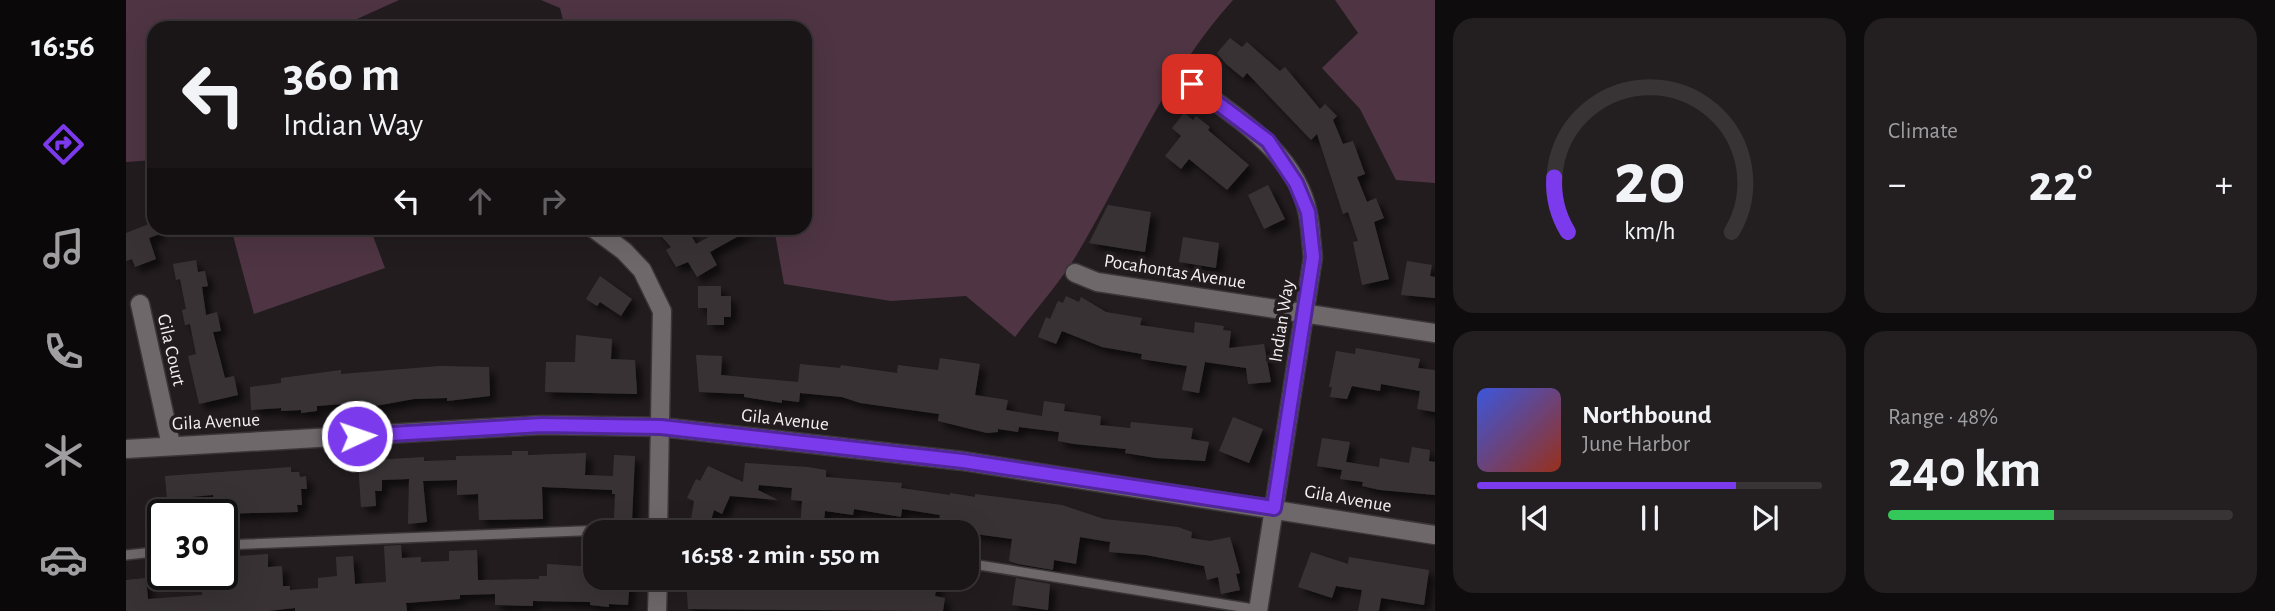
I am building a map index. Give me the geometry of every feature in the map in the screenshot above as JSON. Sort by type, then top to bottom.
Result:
[{"type":"street","name":"Indian Way","points":[[1192,84],[1268,141],[1296,183],[1308,212],[1313,257],[1260,611]]},
{"type":"street","points":[[602,235],[624,251],[642,270],[662,311],[658,520]]},
{"type":"street","name":"Pocahontas Avenue","points":[[1075,273],[1097,282],[1435,333]]},
{"type":"street","name":"Gila Court","points":[[139,304],[171,446]]},
{"type":"street","name":"Gila Avenue","points":[[126,449],[542,425],[661,427],[963,461],[1435,535]]},
{"type":"street","points":[[657,611],[658,590]]},
{"type":"lane","points":[[238,544],[583,533]]},
{"type":"lane","points":[[126,555],[147,553]]},
{"type":"lane","points":[[979,566],[1260,611]]},
{"type":"shaded area","points":[[126,0],[399,0],[357,21],[147,21],[147,160],[126,162]]},
{"type":"shaded area","points":[[541,0],[1233,0],[1187,59],[1167,91],[1069,266],[1015,337],[966,296],[891,301],[784,284],[775,235],[812,235],[812,21],[563,21],[560,8]]},
{"type":"shaded area","points":[[1335,0],[1435,0],[1435,183],[1396,180],[1360,109],[1322,68],[1358,33]]},
{"type":"shaded area","points":[[233,235],[373,235],[385,268],[254,314]]},
{"type":"building","points":[[1230,38],[1242,47],[1247,42],[1280,71],[1285,67],[1320,109],[1325,104],[1337,116],[1333,120],[1343,144],[1353,141],[1365,174],[1357,177],[1367,202],[1376,198],[1384,218],[1374,222],[1389,279],[1362,285],[1353,242],[1358,241],[1348,212],[1343,214],[1317,134],[1311,140],[1247,73],[1243,78],[1226,64],[1217,53]]},
{"type":"building","points":[[1184,113],[1193,120],[1196,116],[1210,127],[1208,130],[1249,165],[1227,190],[1189,159],[1181,169],[1165,156],[1181,136],[1172,128]]},
{"type":"building","points":[[1268,185],[1285,219],[1264,229],[1248,195]]},
{"type":"building","points":[[1108,205],[1151,212],[1145,252],[1089,243]]},
{"type":"building","points":[[147,225],[147,235],[157,235],[149,238],[156,259],[135,267],[132,259],[126,261],[126,233]]},
{"type":"building","points":[[660,235],[691,235],[696,244],[712,235],[740,235],[710,252],[717,265],[697,277],[688,262],[676,267],[666,250],[671,247]]},
{"type":"building","points":[[1183,237],[1219,243],[1216,268],[1179,262]]},
{"type":"building","points":[[196,260],[198,272],[205,271],[208,286],[202,287],[206,315],[217,312],[221,331],[213,332],[225,378],[234,376],[238,395],[199,404],[188,356],[196,354],[190,324],[185,325],[182,310],[186,309],[180,279],[176,280],[173,264]]},
{"type":"building","points":[[1407,261],[1432,265],[1430,276],[1435,277],[1435,298],[1401,295]]},
{"type":"building","points":[[600,276],[632,299],[621,316],[600,302],[597,306],[586,299]]},
{"type":"building","points":[[698,286],[721,286],[721,296],[731,296],[731,317],[724,317],[724,325],[707,325],[707,308],[698,308]]},
{"type":"building","points":[[1066,296],[1079,302],[1081,297],[1106,312],[1142,318],[1140,325],[1194,333],[1195,322],[1224,326],[1223,330],[1231,331],[1229,348],[1264,344],[1271,382],[1248,384],[1246,368],[1205,362],[1199,393],[1182,390],[1187,366],[1141,359],[1142,354],[1102,347],[1062,331],[1056,344],[1038,337],[1046,317],[1050,319],[1058,301],[1063,303]]},
{"type":"building","points":[[576,335],[612,339],[611,359],[635,360],[637,394],[545,392],[546,362],[575,362]]},
{"type":"building","points":[[1356,348],[1420,359],[1418,368],[1435,370],[1435,412],[1417,409],[1420,391],[1381,384],[1380,391],[1352,386],[1347,399],[1330,397],[1332,387],[1329,387],[1336,351],[1355,354]]},
{"type":"building","points":[[696,355],[722,356],[721,375],[798,382],[800,364],[840,368],[841,365],[897,373],[898,365],[938,370],[940,358],[980,364],[975,395],[1008,400],[1006,410],[1042,416],[1044,401],[1065,404],[1064,411],[1101,416],[1100,425],[1130,428],[1131,422],[1193,428],[1191,439],[1209,442],[1205,461],[1156,458],[1125,453],[1126,449],[1058,441],[1059,432],[1019,427],[1018,432],[998,429],[998,432],[987,433],[938,421],[939,414],[860,403],[842,397],[800,393],[799,402],[782,400],[782,403],[744,397],[744,394],[699,392]]},
{"type":"building","points":[[440,366],[489,367],[490,396],[447,401],[447,398],[414,399],[375,406],[355,406],[355,403],[317,406],[317,411],[301,413],[301,410],[281,411],[281,408],[251,410],[250,387],[281,383],[281,378],[341,370],[341,374]]},
{"type":"building","points":[[1233,417],[1263,429],[1249,463],[1219,451]]},
{"type":"building","points":[[1322,438],[1350,442],[1346,462],[1379,467],[1380,458],[1409,463],[1412,447],[1430,450],[1429,461],[1435,462],[1435,495],[1380,490],[1362,486],[1363,482],[1340,479],[1342,470],[1317,466]]},
{"type":"building","points":[[512,451],[528,451],[528,455],[586,453],[585,475],[613,476],[614,455],[635,456],[632,520],[614,520],[615,494],[612,494],[612,490],[542,487],[543,519],[479,520],[478,494],[457,495],[457,480],[423,481],[427,522],[408,524],[409,479],[382,480],[382,491],[375,491],[376,506],[361,507],[358,461],[424,457],[424,461],[456,460],[456,456],[512,455]]},
{"type":"building","points":[[745,463],[808,467],[826,470],[826,477],[902,483],[901,488],[950,495],[975,497],[975,494],[1062,505],[1104,519],[1178,527],[1192,532],[1191,538],[1210,541],[1230,537],[1240,573],[1236,574],[1240,590],[1221,594],[1218,577],[1207,580],[1204,566],[1146,555],[1109,552],[1110,542],[1080,537],[1076,564],[1054,560],[1053,570],[1018,564],[1009,561],[1012,539],[979,534],[979,520],[939,520],[940,515],[902,509],[901,517],[854,509],[853,515],[825,511],[824,520],[801,520],[802,501],[791,500],[792,488],[759,485],[758,490],[778,500],[730,496],[722,514],[714,510],[711,520],[691,520],[694,501],[687,498],[696,479],[700,481],[708,466],[743,482]]},
{"type":"building","points":[[291,467],[291,472],[299,472],[300,477],[306,476],[307,489],[301,489],[302,505],[297,505],[298,512],[238,513],[238,499],[213,499],[213,495],[167,499],[165,476]]},
{"type":"building","points":[[401,545],[402,558],[421,557],[421,562],[449,561],[449,551],[477,550],[478,580],[539,579],[539,576],[547,576],[547,564],[583,566],[583,590],[629,590],[628,605],[609,604],[609,607],[590,605],[590,602],[533,601],[533,606],[495,605],[495,594],[460,595],[460,599],[406,603],[407,611],[295,611],[295,608],[268,611],[126,611],[126,580],[146,578],[148,599],[202,595],[202,590],[238,590],[238,556],[268,554],[268,567],[282,566],[283,586],[290,586],[290,590],[318,588],[318,578],[337,576],[336,557],[353,556],[355,584],[386,582],[384,546]]},
{"type":"building","points":[[1311,552],[1348,564],[1349,557],[1429,570],[1424,605],[1381,598],[1379,611],[1358,611],[1362,590],[1336,586],[1332,598],[1298,587]]},
{"type":"building","points":[[1016,578],[1050,584],[1048,610],[1012,605]]},
{"type":"building","points":[[687,590],[936,590],[935,596],[945,598],[943,611],[688,609]]},
{"type":"route","points":[[357,436],[542,425],[661,427],[963,461],[1274,508],[1313,257],[1308,212],[1296,183],[1268,141],[1192,84]]}]
